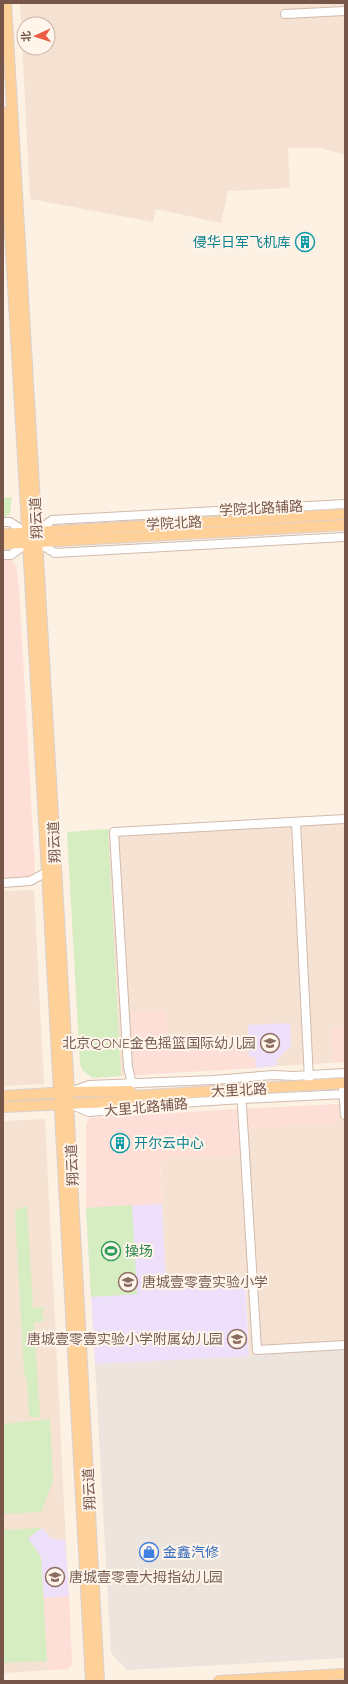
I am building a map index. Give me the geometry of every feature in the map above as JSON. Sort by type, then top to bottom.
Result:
[{"type":"main road","name":"翔云道","points":[[6,3],[58,1093],[64,1104],[99,1681]]},
{"type":"main road","name":"翔云道","points":[[3,112],[69,1092],[64,1104],[91,1681]]},
{"type":"main road","name":"学院北路","points":[[3,544],[113,522],[345,514]]},
{"type":"main road","name":"学院北路","points":[[3,534],[32,538],[345,525]]},
{"type":"main road","name":"大里北路","points":[[3,1107],[128,1101],[134,1096],[242,1094],[344,1083]]},
{"type":"main road","name":"大里北路","points":[[3,1096],[69,1092],[130,1091],[134,1096]]},
{"type":"main road","points":[[219,1681],[343,1677]]},
{"type":"street","points":[[285,14],[345,11]]},
{"type":"street","name":"学院北路辅路","points":[[113,522],[345,504]]},
{"type":"street","points":[[3,522],[10,522],[55,553],[345,537]]},
{"type":"street","points":[[3,555],[11,555],[32,538]]},
{"type":"street","points":[[132,1084],[128,1067],[114,832],[345,819]]},
{"type":"street","points":[[296,822],[309,1086]]},
{"type":"street","points":[[3,883],[30,882],[47,872]]},
{"type":"street","name":"大里北路辅路","points":[[69,1092],[89,1085],[213,1080],[273,1075],[345,1073]]},
{"type":"street","points":[[344,1083],[345,1115]]},
{"type":"street","points":[[242,1094],[257,1350],[345,1345]]},
{"type":"street","name":"大里北路辅路","points":[[64,1104],[89,1112],[130,1109],[242,1094],[344,1094]]},
{"type":"shaded area","points":[[20,3],[345,3],[345,155],[321,148],[288,148],[290,188],[228,191],[221,223],[156,209],[153,222],[30,199],[23,56],[56,56],[56,16],[21,16]]},
{"type":"shaded area","points":[[3,559],[12,560],[16,565],[19,587],[35,871],[28,879],[3,880]]},
{"type":"shaded area","points":[[345,816],[345,1062],[121,1076],[108,829]]},
{"type":"shaded area","points":[[34,890],[44,1084],[3,1086],[3,891]]},
{"type":"shaded area","points":[[166,1010],[168,1044],[248,1039],[249,1057],[255,1057],[256,1068],[134,1075],[131,1012]]},
{"type":"shaded area","name":"北京QONE金色摇篮国际幼儿园","points":[[290,1023],[291,1047],[277,1059],[277,1066],[256,1068],[255,1057],[249,1057],[248,1025]]},
{"type":"shaded area","points":[[345,1027],[345,1062],[334,1062],[331,1028]]},
{"type":"shaded area","points":[[339,1104],[340,1123],[248,1129],[246,1109]]},
{"type":"shaded area","points":[[345,1104],[345,1350],[249,1356],[246,1279],[166,1284],[160,1159],[240,1155],[237,1109]]},
{"type":"shaded area","name":"开尔云中心","points":[[237,1109],[240,1155],[160,1159],[162,1204],[86,1208],[86,1124],[90,1118]]},
{"type":"shaded area","points":[[45,1119],[72,1664],[68,1669],[3,1673],[3,1121]]},
{"type":"shaded area","name":"唐城壹零壹实验小学","points":[[162,1204],[166,1284],[245,1280],[249,1356],[95,1364],[86,1208]]},
{"type":"shaded area","points":[[345,1350],[345,1658],[127,1670],[111,1653],[95,1364]]},
{"type":"shaded area","name":"唐城壹零壹大拇指幼儿园","points":[[42,1528],[50,1537],[57,1540],[65,1539],[69,1596],[44,1598],[41,1557],[28,1538]]},
{"type":"shaded area","points":[[69,1596],[72,1664],[68,1669],[48,1670],[44,1598]]},
{"type":"green space","points":[[12,497],[10,514],[3,518],[3,498]]},
{"type":"green space","points":[[108,829],[121,1076],[93,1078],[82,1070],[80,1064],[67,832]]},
{"type":"green space","name":"操场","points":[[132,1205],[137,1294],[91,1297],[86,1208]]},
{"type":"green space","points":[[27,1206],[33,1308],[44,1307],[42,1314],[44,1321],[34,1322],[40,1417],[33,1418],[29,1415],[27,1381],[24,1372],[15,1212],[20,1208]]},
{"type":"green space","points":[[50,1419],[53,1481],[41,1512],[3,1514],[3,1424]]},
{"type":"green space","points":[[42,1528],[28,1538],[41,1557],[47,1661],[3,1663],[3,1530]]},
{"type":"place","name":"侵华日军飞机库","points":[[305,242]]},
{"type":"place","name":"北京QONE金色摇篮国际幼儿园","points":[[270,1043]]},
{"type":"place","name":"开尔云中心","points":[[120,1143]]},
{"type":"place","name":"操场","points":[[111,1251]]},
{"type":"place","name":"唐城壹零壹实验小学","points":[[128,1282]]},
{"type":"place","name":"唐城壹零壹实验小学附属幼儿园","points":[[237,1339]]},
{"type":"place","name":"金鑫汽修","points":[[149,1552]]},
{"type":"place","name":"唐城壹零壹大拇指幼儿园","points":[[55,1577]]}]
